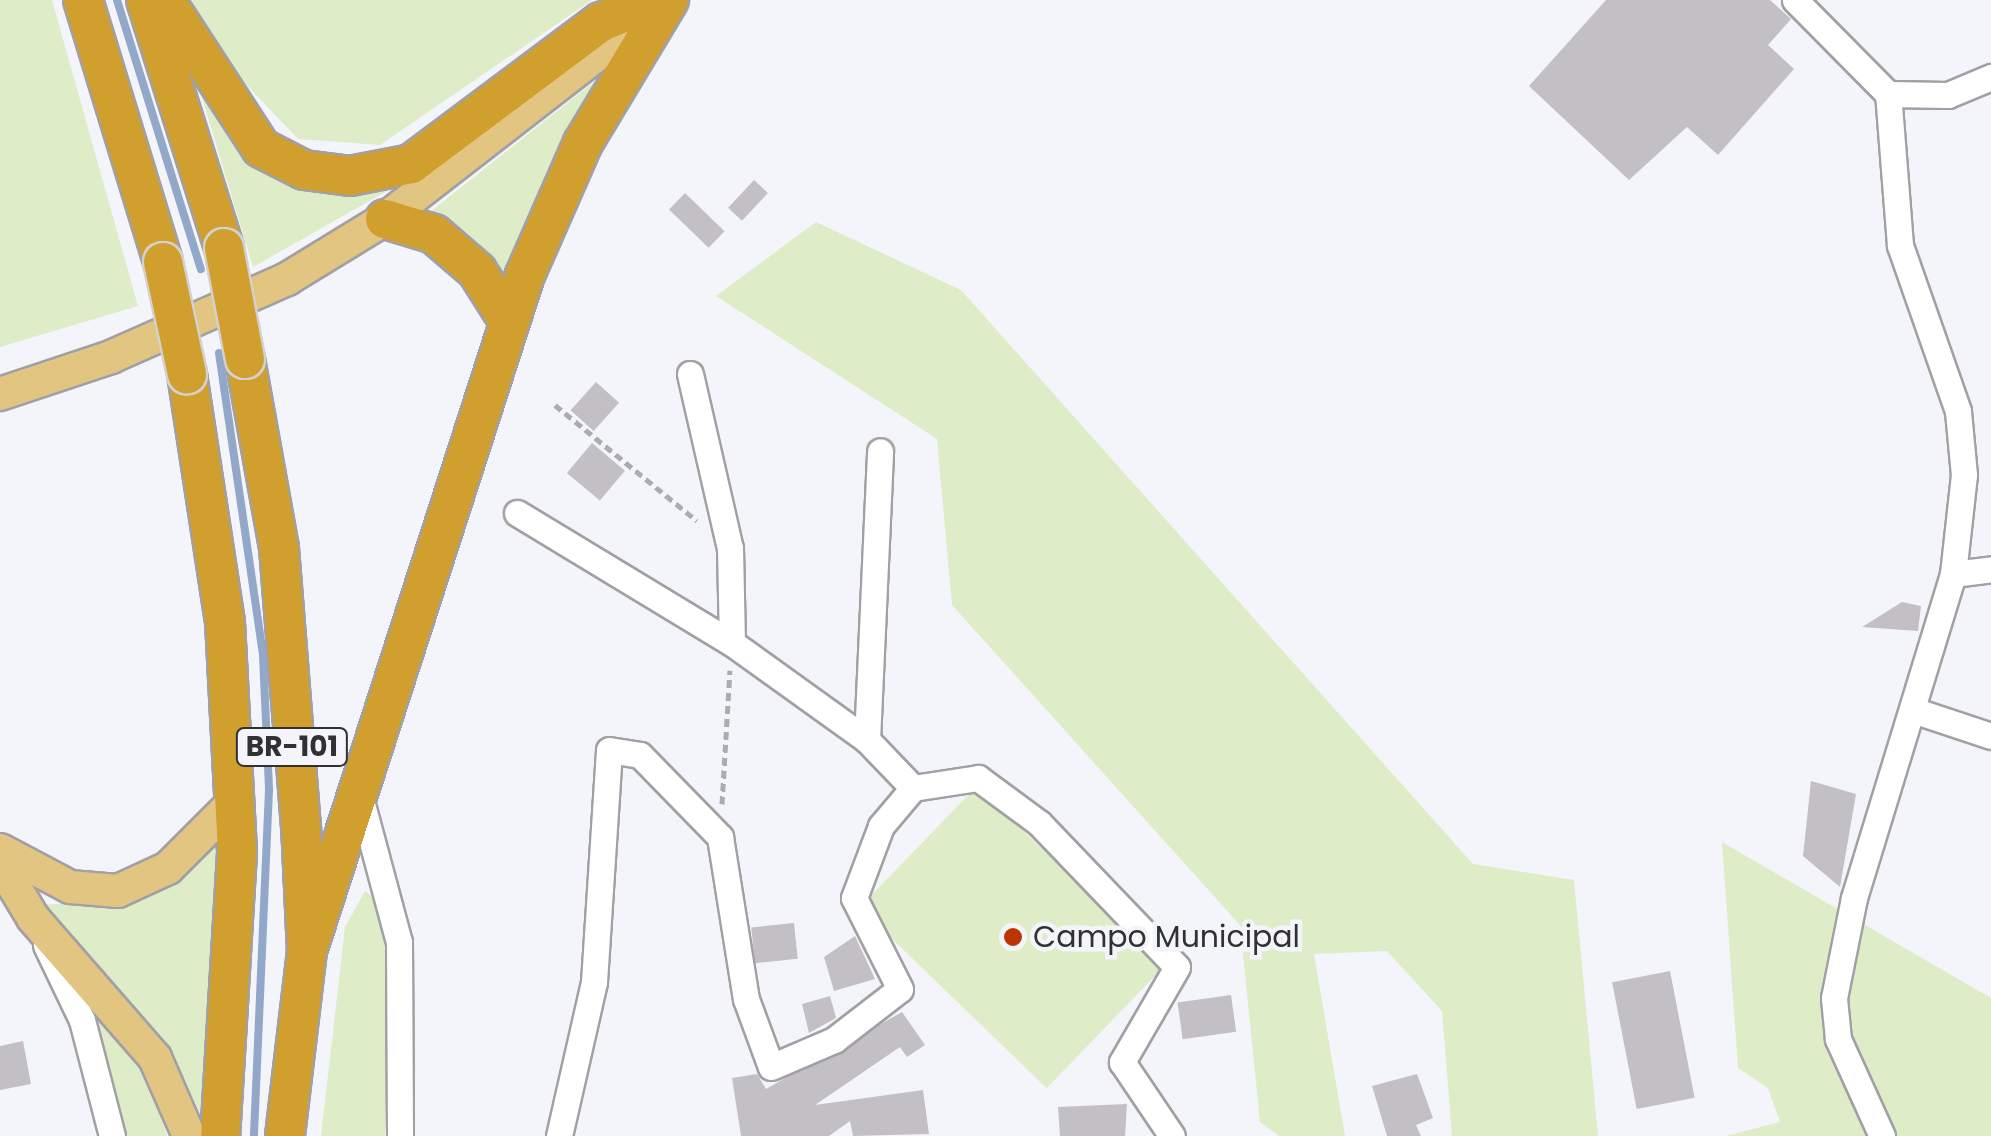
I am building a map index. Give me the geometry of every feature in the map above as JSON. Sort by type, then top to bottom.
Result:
[{"type":"highway","name":"BR-101","points":[[83,0],[163,262],[186,374],[224,622],[234,804],[231,1043],[220,1136]]},
{"type":"highway","name":"BR-101","points":[[146,0],[224,248],[280,548],[307,951],[285,1136]]},
{"type":"highway","points":[[164,0],[262,148],[304,170],[350,176],[411,164],[601,22],[657,0]]},
{"type":"highway","points":[[307,951],[508,320],[583,143],[668,0]]},
{"type":"highway","points":[[385,220],[434,234],[477,272],[508,320]]},
{"type":"main road","points":[[0,394],[111,358],[269,287],[385,220],[668,0]]},
{"type":"main road","points":[[0,850],[70,886],[118,891],[168,868],[234,804]]},
{"type":"main road","points":[[0,862],[32,918],[156,1058],[189,1136]]},
{"type":"street","points":[[1796,0],[1888,94],[1900,245],[1958,411],[1964,508],[1953,574],[1854,898],[1834,998],[1838,1039],[1882,1136]]},
{"type":"street","points":[[1888,94],[1948,94],[1991,77]]},
{"type":"street","points":[[690,374],[730,548],[732,643]]},
{"type":"street","points":[[867,740],[880,451]]},
{"type":"street","points":[[517,514],[732,643],[867,740],[913,788]]},
{"type":"street","points":[[1953,574],[1991,569]]},
{"type":"street","points":[[1913,710],[1991,736]]},
{"type":"street","points":[[559,1136],[594,982],[610,750],[640,754],[720,837],[759,1055],[771,1067],[797,1061],[900,990],[854,898],[881,826],[913,788],[978,778],[1010,796],[1163,943],[1175,980],[1123,1070],[1172,1136]]},
{"type":"street","points":[[359,793],[399,942],[400,1136]]},
{"type":"street","points":[[32,918],[82,1020],[112,1136]]},
{"type":"path","points":[[555,405],[730,548]]},
{"type":"path","points":[[720,837],[732,643]]},
{"type":"green space","points":[[0,0],[52,0],[138,306],[0,347]]},
{"type":"green space","points":[[191,0],[592,0],[380,145],[298,139],[242,80]]},
{"type":"green space","points":[[193,68],[237,137],[417,174],[253,267]]},
{"type":"green space","points":[[610,69],[548,173],[502,281],[425,216]]},
{"type":"green space","points":[[816,222],[961,290],[1473,864],[1574,880],[1598,1136],[1452,1136],[1442,1011],[1387,951],[1314,954],[1345,1136],[1279,1136],[1260,1122],[1240,925],[952,605],[937,439],[716,296]]},
{"type":"green space","name":"Campo Municipal","points":[[977,786],[1164,967],[1047,1088],[860,908]]},
{"type":"green space","points":[[222,829],[204,1120],[165,1042],[38,905],[144,899]]},
{"type":"green space","points":[[1722,842],[1991,998],[1991,1136],[1726,1136],[1780,1122],[1768,1088],[1738,1068]]},
{"type":"green space","points":[[365,891],[375,898],[387,942],[394,1022],[385,1136],[321,1136],[345,927]]},
{"type":"green space","points":[[33,918],[145,1066],[167,1136],[117,1136]]},
{"type":"building","points":[[1606,0],[1770,0],[1791,19],[1768,45],[1794,69],[1718,155],[1687,127],[1629,180],[1529,86]]},
{"type":"building","points":[[754,180],[768,193],[742,221],[728,208]]},
{"type":"building","points":[[685,193],[725,231],[709,248],[669,210]]},
{"type":"building","points":[[596,382],[619,403],[594,431],[571,410]]},
{"type":"building","points":[[592,443],[625,471],[600,501],[567,473]]},
{"type":"building","points":[[1902,602],[1921,606],[1918,631],[1862,627]]},
{"type":"building","points":[[1811,781],[1856,794],[1840,887],[1803,856]]},
{"type":"building","points":[[794,923],[798,959],[755,963],[751,927]]},
{"type":"building","points":[[855,936],[875,979],[834,991],[824,957]]},
{"type":"building","points":[[1670,971],[1695,1098],[1637,1109],[1612,982]]},
{"type":"building","points":[[1231,995],[1236,1032],[1183,1039],[1178,1003]]},
{"type":"building","points":[[830,996],[836,1018],[809,1033],[802,1004]]},
{"type":"building","points":[[902,1012],[925,1045],[907,1057],[900,1047],[815,1105],[923,1090],[929,1134],[853,1136],[850,1121],[829,1136],[741,1136],[732,1078],[757,1074],[766,1089]]},
{"type":"building","points":[[23,1041],[31,1084],[0,1090],[0,1046]]},
{"type":"building","points":[[1417,1074],[1433,1118],[1416,1125],[1421,1136],[1387,1136],[1372,1086]]},
{"type":"building","points":[[1127,1104],[1125,1136],[1060,1136],[1058,1107]]},
{"type":"waterway","points":[[117,0],[201,269]]},
{"type":"waterway","points":[[219,353],[263,656],[269,790],[254,1136]]},
{"type":"place","name":"Campo Municipal","points":[[1013,937]]}]
